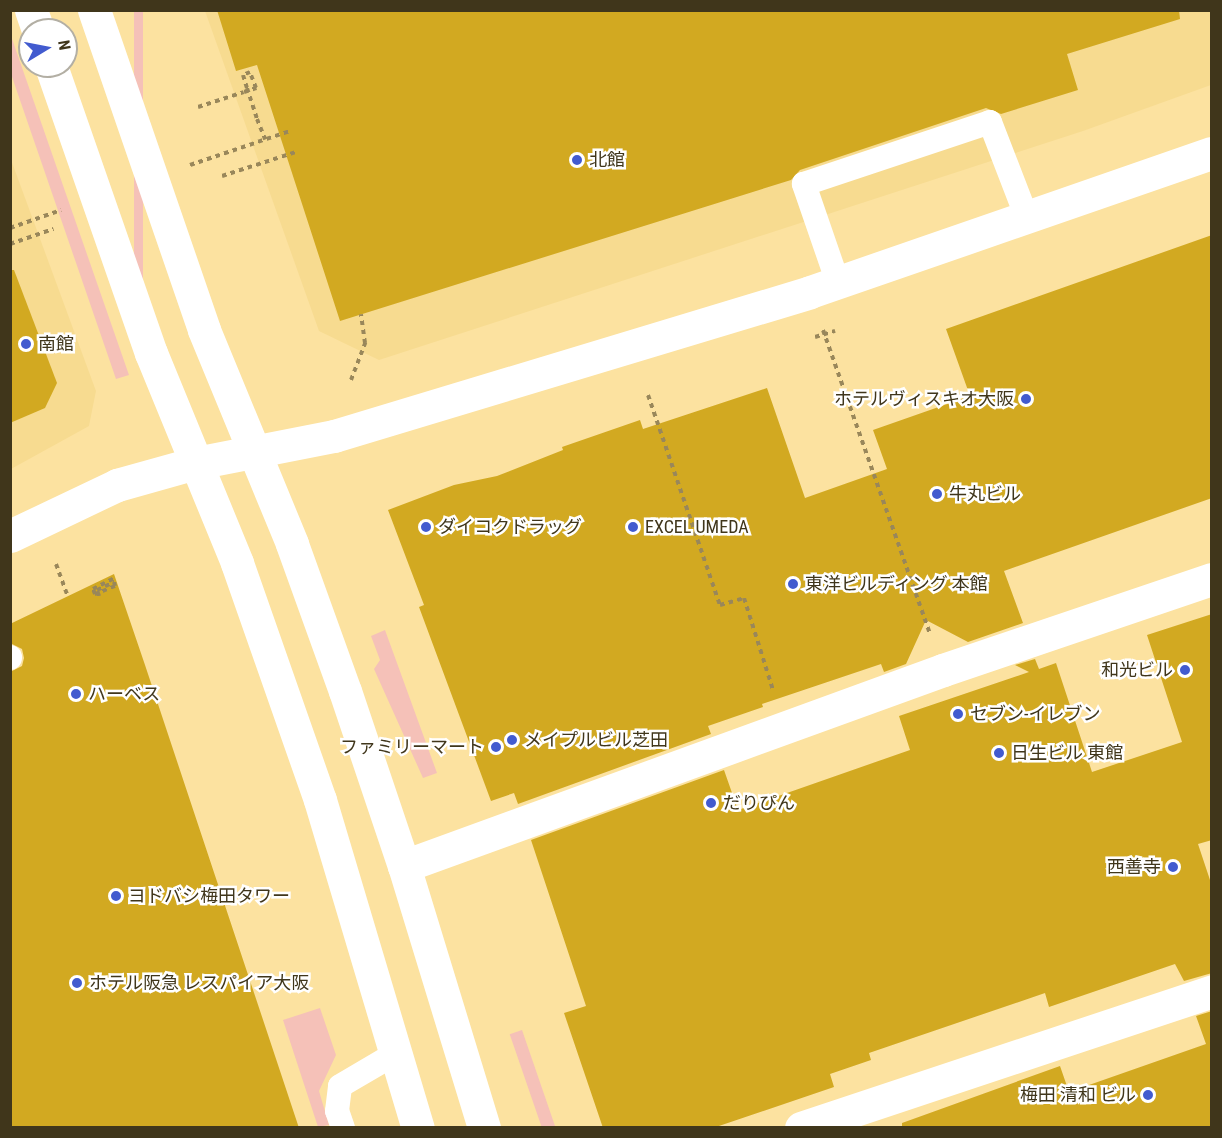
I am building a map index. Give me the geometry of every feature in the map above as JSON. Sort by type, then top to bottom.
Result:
[{"type":"street","points":[[94,10],[204,330],[292,544],[404,866],[484,1128]]},
{"type":"street","points":[[55,78],[151,353],[237,563],[320,800],[393,1055],[418,1128]]},
{"type":"street","points":[[10,536],[117,485],[196,463],[334,436],[824,288],[1212,153]]},
{"type":"street","points":[[404,866],[943,670],[1212,579]]},
{"type":"street","points":[[801,1128],[1212,991]]},
{"type":"lane","points":[[824,288],[804,184],[990,122],[1026,218]]},
{"type":"lane","points":[[343,1128],[337,1111],[340,1086],[393,1055]]},
{"type":"path","points":[[198,107],[244,92],[250,90],[256,88],[250,72],[243,75],[247,88],[250,98],[265,139]]},
{"type":"path","points":[[222,176],[296,152]]},
{"type":"path","points":[[10,244],[53,229]]},
{"type":"path","points":[[824,288],[825,334],[943,670]]},
{"type":"path","points":[[351,380],[365,343],[361,314]]},
{"type":"path","points":[[815,337],[835,331]]},
{"type":"path","points":[[648,395],[720,605],[744,598],[786,728]]},
{"type":"path","points":[[56,564],[68,597]]},
{"type":"path","points":[[99,596],[97,590],[114,582],[115,586],[105,590],[95,594],[93,589],[114,579]]},
{"type":"shaded area","points":[[134,11],[143,11],[143,349],[134,349]]},
{"type":"shaded area","name":"北館","points":[[205,11],[1211,11],[1211,85],[1083,131],[379,360],[319,331]]},
{"type":"shaded area","points":[[10,33],[18,56],[18,78],[26,78],[129,375],[116,379],[11,74]]},
{"type":"shaded area","points":[[10,157],[96,391],[89,426],[11,469]]},
{"type":"shaded area","points":[[385,630],[437,773],[423,778],[374,669],[380,660],[371,636]]},
{"type":"shaded area","points":[[320,1008],[336,1055],[319,1091],[329,1125],[318,1127],[283,1020]]},
{"type":"shaded area","points":[[522,1030],[555,1126],[542,1128],[510,1034]]},
{"type":"building","name":"北館","points":[[217,10],[1179,10],[1180,19],[1067,54],[1078,90],[1001,114],[986,108],[800,170],[791,180],[340,321],[257,65],[236,71]]},
{"type":"building","points":[[1212,235],[1212,498],[1004,571],[1023,623],[968,642],[926,620],[906,664],[884,672],[881,664],[762,704],[763,707],[708,726],[711,734],[518,804],[514,793],[491,801],[419,607],[424,605],[388,510],[454,485],[497,476],[563,450],[562,447],[640,420],[643,429],[767,388],[805,498],[887,469],[873,430],[970,396],[946,329]]},
{"type":"building","name":"南館","points":[[10,270],[14,270],[57,383],[45,408],[10,423]]},
{"type":"building","name":"ヨドバシ梅田タワー","points":[[114,574],[299,1128],[10,1128],[10,672],[22,666],[24,658],[22,649],[10,643],[10,624]]},
{"type":"building","points":[[1212,614],[1212,840],[1198,844],[1212,886],[1212,973],[1184,981],[1175,964],[1049,1007],[1045,993],[869,1053],[871,1060],[830,1074],[834,1087],[713,1128],[603,1128],[564,1013],[586,1006],[531,840],[724,770],[738,810],[910,750],[899,716],[1029,672],[1015,665],[1035,659],[1039,669],[1056,663],[1092,772],[1182,742],[1147,635]]},
{"type":"building","points":[[1212,1011],[1212,1128],[902,1128],[902,1123],[1060,1066],[1069,1092],[1206,1044],[1196,1016]]},
{"type":"place","name":"北館","points":[[577,160]]},
{"type":"place","name":"南館","points":[[26,344]]},
{"type":"place","name":"ホテルヴィスキオ大阪","points":[[1026,399]]},
{"type":"place","name":"牛丸ビル","points":[[937,494]]},
{"type":"place","name":"ダイコクドラッグ","points":[[426,527]]},
{"type":"place","name":"EXCEL UMEDA","points":[[633,527]]},
{"type":"place","name":"東洋ビルディング 本館","points":[[793,584]]},
{"type":"place","name":"和光ビル","points":[[1185,670]]},
{"type":"place","name":"ハーベス","points":[[76,694]]},
{"type":"place","name":"セブン-イレブン","points":[[958,714]]},
{"type":"place","name":"メイプルビル芝田","points":[[512,740]]},
{"type":"place","name":"ファミリーマート","points":[[496,747]]},
{"type":"place","name":"日生ビル 東館","points":[[999,753]]},
{"type":"place","name":"だりぴん","points":[[711,803]]},
{"type":"place","name":"西善寺","points":[[1173,867]]},
{"type":"place","name":"ヨドバシ梅田タワー","points":[[116,896]]},
{"type":"place","name":"ホテル阪急 レスパイア大阪","points":[[77,983]]},
{"type":"place","name":"梅田 清和 ビル","points":[[1148,1095]]}]
